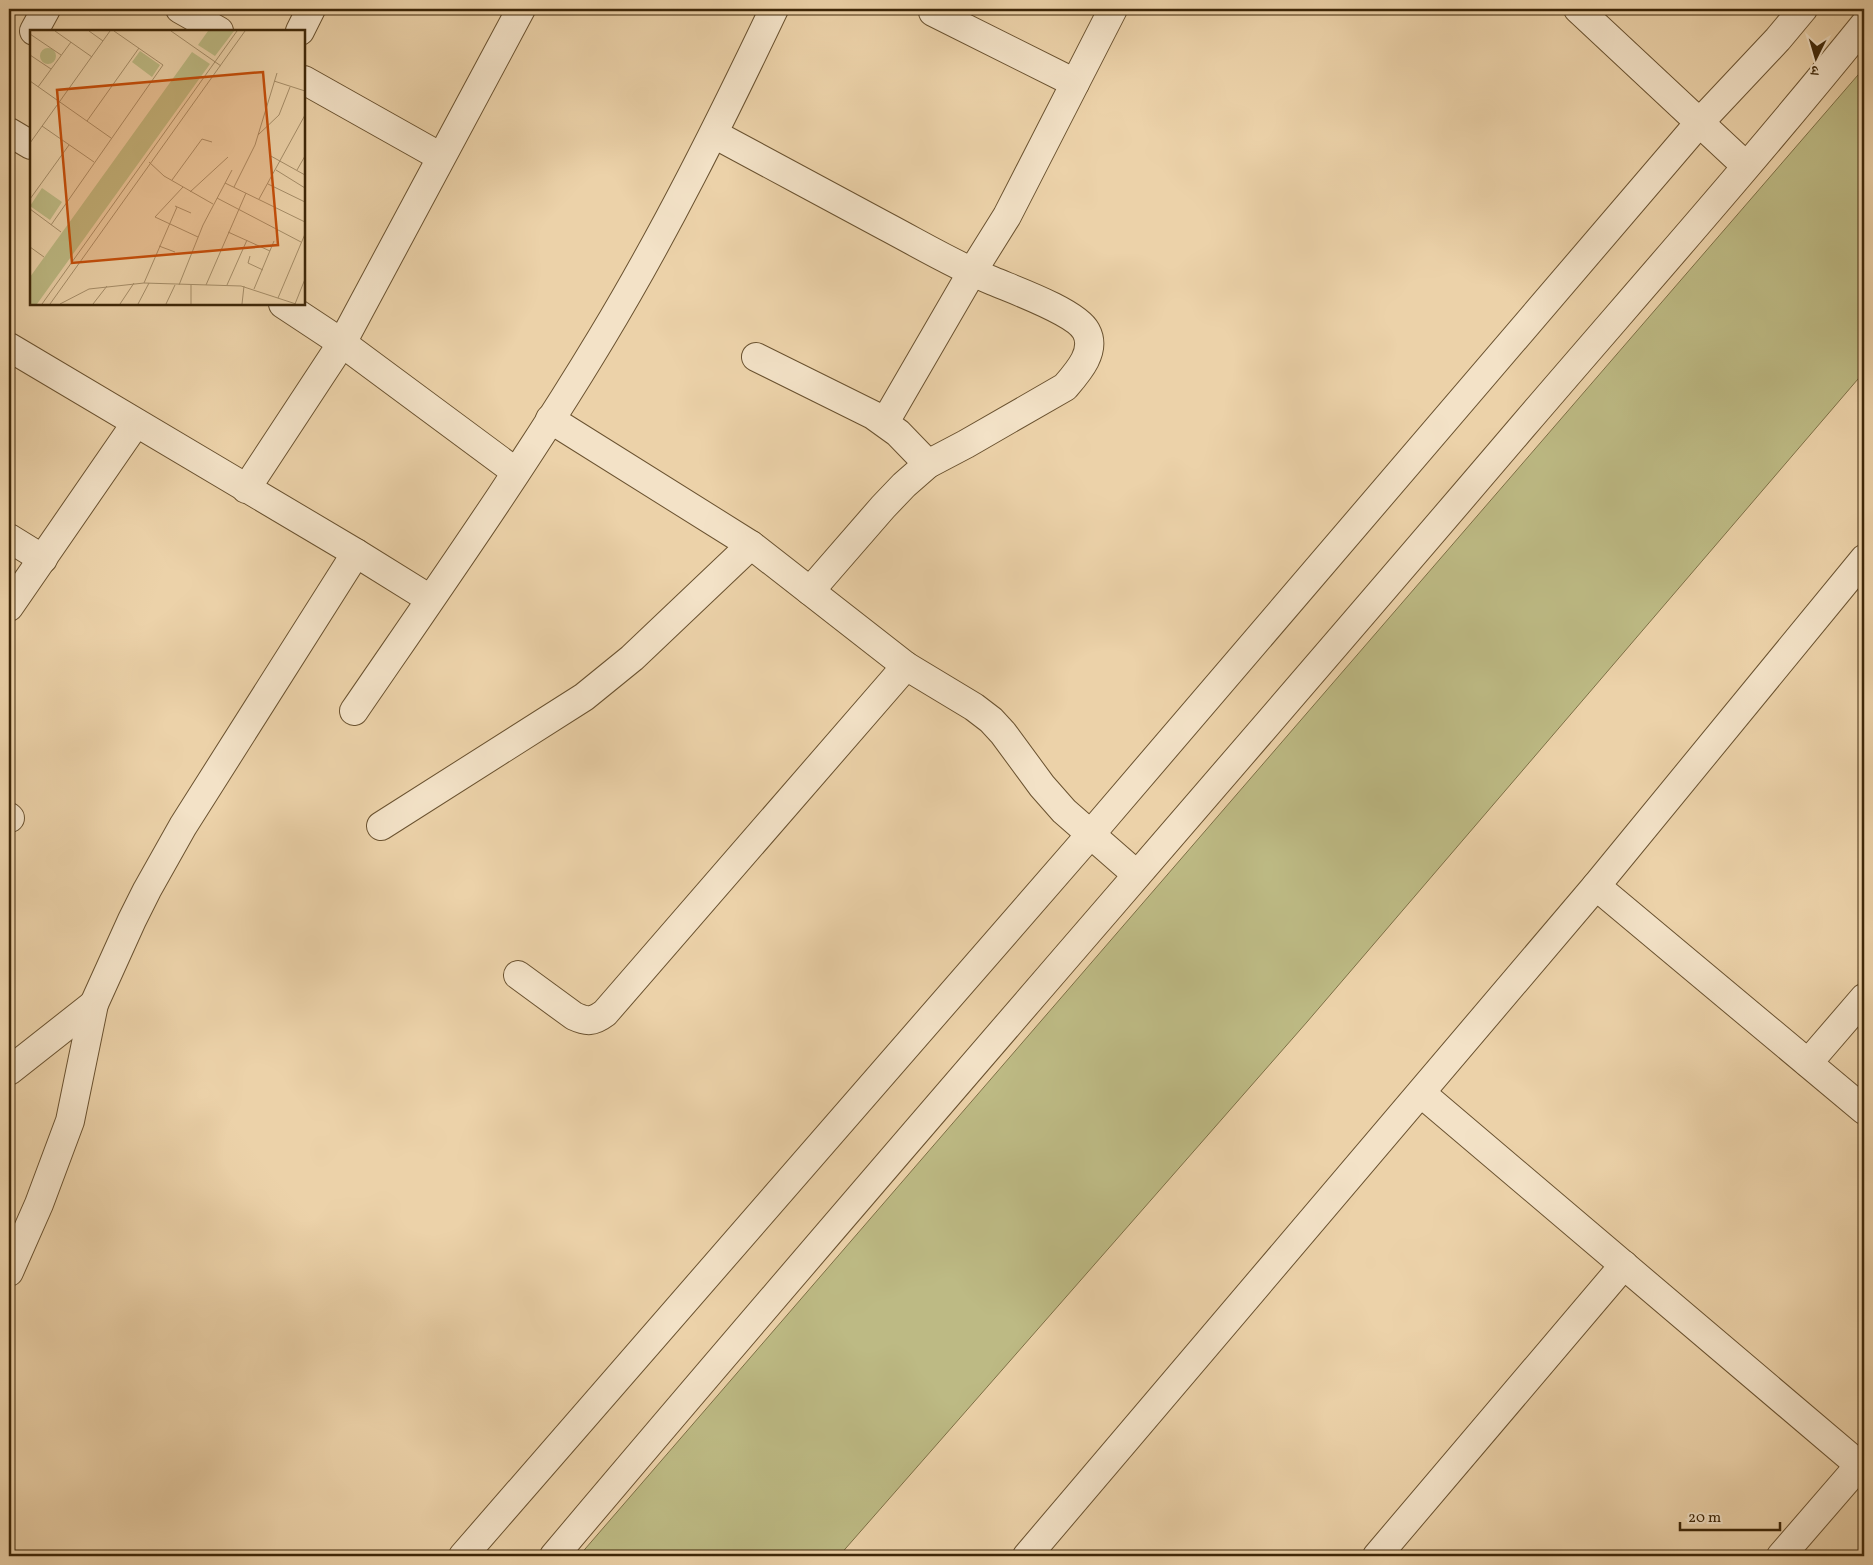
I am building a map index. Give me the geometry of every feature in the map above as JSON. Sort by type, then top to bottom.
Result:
[{"type":"street","points":[[35,30],[46,9]]},
{"type":"street","points":[[180,9],[217,30]]},
{"type":"street","points":[[300,30],[311,9]]},
{"type":"street","points":[[246,489],[342,343],[521,9]]},
{"type":"street","points":[[354,710],[516,472],[602,337],[661,235],[714,134],[774,9]]},
{"type":"street","points":[[885,422],[972,272],[1007,216],[1113,9]]},
{"type":"street","points":[[1578,9],[1746,166]]},
{"type":"street","points":[[463,1556],[1090,835],[1699,123],[1778,39],[1803,9]]},
{"type":"street","points":[[933,12],[1075,83]]},
{"type":"street","points":[[554,1556],[685,1400],[1136,874],[1281,710],[1746,166],[1864,25]]},
{"type":"street","points":[[305,81],[441,157]]},
{"type":"street","points":[[9,132],[30,144]]},
{"type":"street","points":[[714,134],[972,272],[1068,316],[1085,329],[1090,342],[1088,355],[1076,375],[1065,387],[928,464],[883,507],[810,591]]},
{"type":"street","points":[[285,305],[342,343],[516,472]]},
{"type":"street","points":[[9,347],[430,599]]},
{"type":"street","points":[[756,357],[849,402],[885,422],[928,464]]},
{"type":"street","points":[[550,419],[751,545],[906,666],[992,720],[1042,786],[1064,811],[1136,874]]},
{"type":"street","points":[[9,607],[136,423]]},
{"type":"street","points":[[9,538],[43,559]]},
{"type":"street","points":[[380,826],[584,697],[632,658],[751,545]]},
{"type":"street","points":[[9,1272],[39,1204],[70,1121],[94,1004],[147,890],[183,826],[356,553]]},
{"type":"street","points":[[1027,1556],[1596,886],[1864,559]]},
{"type":"street","points":[[518,975],[582,1020],[595,1020],[605,1014],[906,666]]},
{"type":"street","points":[[1596,886],[1864,1110]]},
{"type":"street","points":[[1808,1063],[1864,998]]},
{"type":"street","points":[[9,1071],[94,1004]]},
{"type":"street","points":[[1421,1093],[1863,1465],[1781,1556]]},
{"type":"street","points":[[1377,1556],[1624,1264]]},
{"type":"shaded area","points":[[1864,68],[1864,372],[1307,1022],[839,1556],[579,1556]]}]
